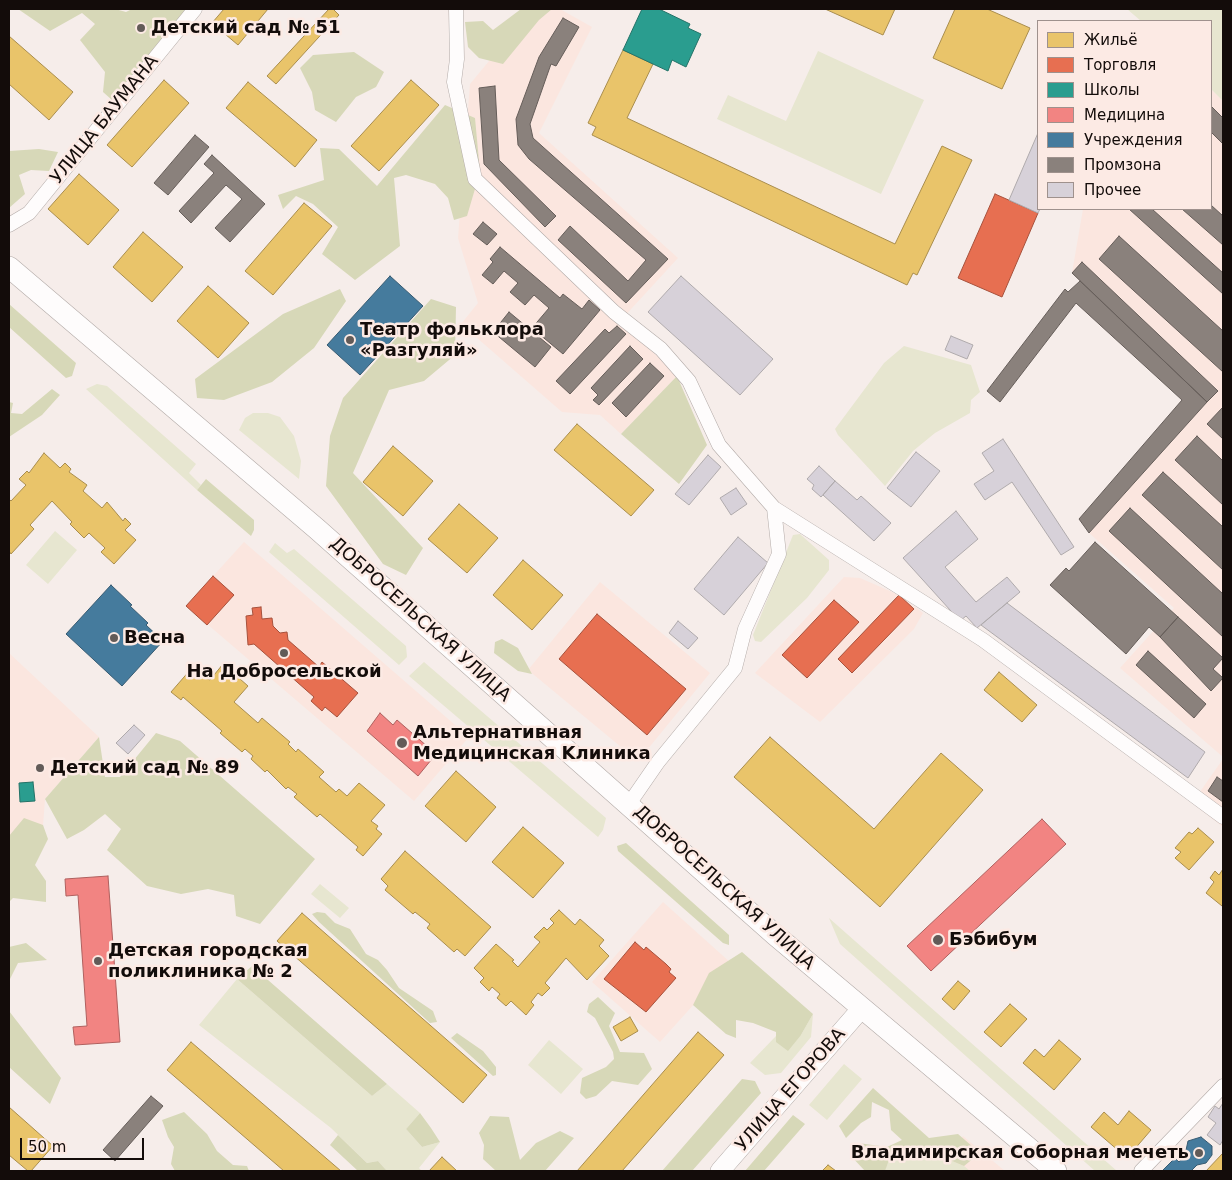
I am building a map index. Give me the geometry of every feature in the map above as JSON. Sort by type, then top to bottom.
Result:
[{"type":"main road","name":"ДОБРОСЕЛЬСКАЯ УЛИЦА","points":[[9,267],[317,529],[861,1009],[1056,1171]]},
{"type":"main road","name":"УЛИЦА ЕГОРОВА","points":[[720,1171],[861,1009]]},
{"type":"street","name":"УЛИЦА БАУМАНА","points":[[9,225],[29,213],[195,9]]},
{"type":"street","points":[[456,9],[457,59],[454,82],[475,179],[614,312],[661,349],[689,381],[719,445],[774,508],[983,640],[1223,817]]},
{"type":"street","points":[[630,804],[658,762],[736,668],[745,629],[779,554],[774,508]]},
{"type":"street","points":[[1141,1171],[1223,1086]]},
{"type":"shaded area","points":[[532,9],[560,9],[592,27],[539,133],[678,258],[621,320],[677,376],[621,434],[600,415],[562,412],[461,324],[478,303],[458,238],[470,84]]},
{"type":"shaded area","points":[[1212,90],[1223,101],[1223,757],[1120,668],[1174,608],[1089,533],[1207,402],[1072,273],[1083,210],[1212,210]]},
{"type":"shaded area","points":[[244,542],[469,737],[414,801],[186,606]]},
{"type":"shaded area","points":[[844,577],[860,578],[899,595],[923,613],[914,629],[820,722],[755,673]]},
{"type":"shaded area","points":[[600,582],[710,673],[638,761],[528,670]]},
{"type":"shaded area","name":"Детский сад № 89","points":[[9,653],[99,737],[45,799],[43,825],[9,861]]},
{"type":"shaded area","points":[[1223,759],[1223,827],[1192,803]]},
{"type":"shaded area","points":[[663,902],[731,963],[660,1042],[592,982]]},
{"type":"shaded area","points":[[963,1136],[1005,1171],[934,1171]]},
{"type":"green space","points":[[18,9],[115,9],[126,12],[132,9],[186,9],[112,100],[103,92],[105,72],[80,40],[95,24],[82,13],[50,31]]},
{"type":"green space","points":[[521,9],[552,9],[539,20],[503,64],[479,58],[468,47],[465,22],[483,21],[493,30]]},
{"type":"green space","points":[[1127,9],[1223,9],[1223,101],[1212,90],[1212,20],[1140,20]]},
{"type":"green space","points":[[818,51],[924,100],[881,194],[717,119],[728,95],[786,121]]},
{"type":"green space","points":[[354,52],[384,72],[376,87],[356,97],[336,122],[315,110],[312,92],[300,68],[313,55]]},
{"type":"green space","points":[[445,105],[475,118],[480,172],[467,216],[454,220],[448,198],[435,184],[406,175],[394,178],[400,246],[355,280],[322,254],[338,227],[313,204],[296,196],[283,209],[278,195],[324,180],[320,148],[339,149],[377,186]]},
{"type":"green space","points":[[39,149],[58,152],[49,171],[31,170],[19,175],[25,194],[9,208],[9,151]]},
{"type":"green space","points":[[340,289],[346,301],[314,348],[272,382],[224,400],[197,398],[195,379],[283,314]]},
{"type":"green space","points":[[431,299],[456,307],[455,355],[424,381],[389,390],[353,473],[423,548],[406,575],[383,564],[326,486],[330,436],[343,398]]},
{"type":"green space","points":[[9,304],[76,363],[72,376],[66,378],[9,327]]},
{"type":"green space","points":[[904,346],[971,365],[980,392],[971,400],[970,413],[935,433],[913,451],[885,486],[838,435],[835,429],[884,363]]},
{"type":"green space","points":[[677,376],[707,445],[679,484],[621,434]]},
{"type":"green space","points":[[97,384],[107,386],[196,464],[189,473],[201,485],[197,490],[86,389]]},
{"type":"green space","points":[[52,389],[60,395],[42,415],[9,437],[9,402],[13,403],[11,413],[22,414]]},
{"type":"green space","points":[[253,413],[268,413],[280,417],[294,436],[301,461],[299,479],[239,430],[245,418]]},
{"type":"green space","points":[[206,479],[254,520],[254,530],[251,536],[197,490]]},
{"type":"green space","points":[[55,531],[77,550],[48,584],[26,565]]},
{"type":"green space","points":[[800,534],[829,560],[829,570],[807,598],[761,642],[755,641],[753,635],[793,535]]},
{"type":"green space","points":[[275,543],[287,553],[294,549],[406,646],[407,657],[399,665],[269,552]]},
{"type":"green space","points":[[502,639],[518,648],[532,674],[518,671],[494,653],[495,642]]},
{"type":"green space","points":[[424,662],[606,818],[603,830],[598,837],[409,676]]},
{"type":"green space","points":[[156,733],[180,741],[315,859],[260,924],[236,916],[234,895],[208,889],[181,894],[147,886],[107,850],[121,829],[105,814],[84,830],[67,839],[45,799],[99,737],[105,777],[120,777]]},
{"type":"green space","points":[[24,818],[43,825],[48,839],[35,865],[46,881],[46,902],[13,898],[9,902],[9,836]]},
{"type":"green space","points":[[626,843],[729,935],[729,945],[723,943],[618,851],[617,846]]},
{"type":"green space","points":[[320,884],[349,908],[340,918],[311,894]]},
{"type":"green space","points":[[317,912],[325,913],[335,923],[350,929],[366,954],[378,960],[399,988],[433,1011],[437,1022],[430,1023],[319,922],[312,914]]},
{"type":"green space","points":[[829,918],[1117,1171],[1095,1171],[840,944]]},
{"type":"green space","points":[[26,943],[47,960],[18,963],[9,981],[9,947]]},
{"type":"green space","points":[[742,952],[813,1014],[801,1035],[788,1051],[776,1042],[776,1032],[753,1023],[736,1020],[736,1038],[726,1034],[693,1005],[709,973]]},
{"type":"green space","points":[[252,966],[387,1084],[372,1096],[237,979]]},
{"type":"green space","points":[[237,979],[372,1096],[387,1084],[420,1113],[406,1129],[422,1147],[440,1142],[419,1168],[422,1171],[387,1171],[378,1161],[367,1163],[331,1128],[199,1025]]},
{"type":"green space","points":[[598,997],[615,1013],[609,1026],[620,1052],[644,1053],[652,1069],[638,1085],[612,1081],[596,1096],[586,1099],[580,1093],[582,1078],[606,1067],[614,1059],[613,1052],[595,1018],[587,1012],[589,1004]]},
{"type":"green space","points":[[9,1011],[61,1078],[50,1104],[9,1067]]},
{"type":"green space","points":[[813,1014],[811,1037],[781,1073],[765,1075],[750,1063],[776,1036],[776,1042],[801,1035]]},
{"type":"green space","points":[[457,1033],[483,1051],[496,1067],[496,1075],[493,1076],[451,1038]]},
{"type":"green space","points":[[549,1040],[583,1069],[561,1094],[528,1065]]},
{"type":"green space","points":[[844,1064],[862,1079],[827,1120],[809,1105]]},
{"type":"green space","points":[[742,1079],[755,1081],[761,1093],[692,1171],[662,1171]]},
{"type":"green space","points":[[873,1088],[929,1138],[958,1134],[980,1153],[964,1166],[928,1151],[921,1155],[906,1149],[892,1151],[885,1171],[865,1171],[850,1155],[858,1143],[887,1147],[902,1140],[891,1130],[889,1110],[872,1102],[871,1117],[861,1123],[846,1138],[839,1126]]},
{"type":"green space","points":[[184,1112],[207,1134],[217,1151],[233,1165],[247,1166],[249,1171],[175,1171],[171,1164],[174,1147],[162,1120]]},
{"type":"green space","points":[[420,1113],[440,1142],[422,1147],[406,1129]]},
{"type":"green space","points":[[793,1115],[805,1124],[764,1171],[745,1171]]},
{"type":"green space","points":[[490,1116],[509,1117],[520,1160],[536,1143],[560,1131],[574,1138],[545,1171],[496,1171],[483,1159],[484,1145],[479,1133]]},
{"type":"green space","points":[[338,1135],[367,1163],[378,1161],[387,1171],[358,1171],[330,1145]]},
{"type":"green space","points":[[906,1149],[921,1155],[928,1151],[964,1166],[970,1171],[885,1171],[888,1153]]},
{"type":"building: Жильё","points":[[224,9],[268,9],[238,45],[212,23]]},
{"type":"building: Жильё","points":[[329,9],[333,9],[339,15],[276,84],[267,76]]},
{"type":"building: Жильё","points":[[825,9],[895,9],[883,35]]},
{"type":"building: Жильё","points":[[955,9],[987,9],[1030,28],[1002,89],[933,58]]},
{"type":"building: Жильё","points":[[9,36],[73,92],[49,120],[9,84]]},
{"type":"building: Жильё","points":[[623,50],[653,64],[627,118],[895,244],[942,146],[972,160],[917,275],[913,273],[907,285],[592,135],[596,127],[588,123]]},
{"type":"building: Жильё","points":[[164,80],[189,103],[132,167],[107,145]]},
{"type":"building: Жильё","points":[[411,80],[439,105],[379,171],[351,146]]},
{"type":"building: Жильё","points":[[248,82],[317,140],[295,167],[226,108]]},
{"type":"building: Жильё","points":[[79,174],[119,210],[88,245],[48,209]]},
{"type":"building: Жильё","points":[[304,203],[332,226],[273,295],[245,271]]},
{"type":"building: Жильё","points":[[143,232],[183,267],[152,302],[113,267]]},
{"type":"building: Жильё","points":[[208,286],[249,323],[218,358],[177,321]]},
{"type":"building: Жильё","points":[[577,424],[654,490],[631,516],[554,450]]},
{"type":"building: Жильё","points":[[393,446],[433,481],[403,516],[363,482]]},
{"type":"building: Жильё","points":[[44,453],[60,468],[65,463],[71,469],[69,472],[87,485],[83,491],[102,508],[107,502],[123,521],[125,518],[131,524],[125,530],[136,540],[114,564],[101,552],[105,548],[89,533],[84,538],[52,501],[30,525],[34,529],[11,554],[9,551],[9,499],[11,501],[26,485],[19,479],[27,471],[29,473]]},
{"type":"building: Жильё","points":[[459,504],[498,538],[467,573],[428,539]]},
{"type":"building: Жильё","points":[[523,560],[563,595],[532,630],[493,595]]},
{"type":"building: Жильё","points":[[223,664],[248,686],[234,702],[258,723],[262,718],[290,742],[288,744],[296,752],[298,749],[324,772],[319,777],[336,792],[339,789],[347,796],[359,783],[385,805],[371,821],[378,826],[376,829],[382,834],[363,856],[356,850],[358,847],[320,814],[317,817],[294,797],[297,794],[288,787],[286,789],[267,770],[265,772],[251,759],[253,756],[245,749],[242,752],[220,733],[222,731],[183,697],[181,700],[171,692],[191,669],[210,680]]},
{"type":"building: Жильё","points":[[999,672],[1037,705],[1022,722],[984,690]]},
{"type":"building: Жильё","points":[[770,737],[874,829],[941,753],[983,790],[880,907],[734,777]]},
{"type":"building: Жильё","points":[[456,771],[496,807],[466,842],[425,806]]},
{"type":"building: Жильё","points":[[523,827],[564,863],[533,898],[492,862]]},
{"type":"building: Жильё","points":[[1198,828],[1214,842],[1189,870],[1175,858],[1181,852],[1175,848],[1189,832],[1192,834]]},
{"type":"building: Жильё","points":[[405,851],[491,927],[465,956],[457,949],[454,952],[427,928],[430,924],[415,912],[413,914],[385,890],[388,886],[381,879]]},
{"type":"building: Жильё","points":[[1223,869],[1222,906],[1206,893],[1214,882],[1210,878],[1215,871],[1219,875]]},
{"type":"building: Жильё","points":[[559,910],[575,925],[580,919],[604,940],[599,946],[609,956],[587,980],[566,958],[545,983],[550,988],[542,996],[538,993],[531,1002],[534,1005],[526,1015],[511,1001],[506,1006],[497,998],[500,994],[492,987],[489,991],[480,982],[484,978],[474,968],[496,944],[514,960],[512,961],[518,967],[540,942],[534,937],[544,927],[547,930],[554,923],[550,919]]},
{"type":"building: Жильё","points":[[302,913],[487,1075],[463,1103],[277,941]]},
{"type":"building: Жильё","points":[[958,981],[970,991],[954,1010],[942,999]]},
{"type":"building: Жильё","points":[[1010,1004],[1027,1019],[1001,1047],[984,1032]]},
{"type":"building: Жильё","points":[[630,1017],[638,1031],[621,1041],[613,1027]]},
{"type":"building: Жильё","points":[[698,1032],[724,1055],[622,1171],[577,1171]]},
{"type":"building: Жильё","points":[[1059,1040],[1081,1059],[1054,1090],[1023,1063],[1035,1049],[1044,1057]]},
{"type":"building: Жильё","points":[[191,1042],[341,1171],[284,1171],[167,1070]]},
{"type":"building: Жильё","points":[[9,1107],[53,1146],[31,1171],[28,1171],[9,1155]]},
{"type":"building: Жильё","points":[[1129,1111],[1151,1130],[1127,1158],[1091,1127],[1104,1112],[1118,1125]]},
{"type":"building: Жильё","points":[[1223,1153],[1223,1171],[1206,1171]]},
{"type":"building: Жильё","points":[[442,1157],[457,1171],[429,1171]]},
{"type":"building: Жильё","points":[[828,1165],[836,1171],[822,1171]]},
{"type":"building: Торговля","points":[[995,194],[1038,213],[1002,297],[958,278]]},
{"type":"building: Торговля","points":[[213,576],[234,595],[207,625],[186,606]]},
{"type":"building: Торговля","points":[[899,595],[914,609],[852,673],[838,659]]},
{"type":"building: Торговля","points":[[834,600],[859,622],[807,678],[782,655]]},
{"type":"building: Торговля","name":"На Добросельской","points":[[261,607],[262,619],[272,618],[273,626],[280,633],[287,632],[288,640],[319,667],[322,662],[358,693],[337,717],[325,707],[322,711],[311,701],[314,697],[254,644],[248,645],[246,616],[253,615],[252,608]]},
{"type":"building: Торговля","points":[[597,614],[686,689],[647,735],[559,659]]},
{"type":"building: Торговля","points":[[635,942],[644,950],[646,947],[666,964],[671,969],[669,972],[676,978],[646,1012],[604,979]]},
{"type":"building: Школы","points":[[642,9],[659,9],[690,24],[688,28],[701,34],[686,67],[672,60],[668,71],[623,50]]},
{"type":"building: Школы","points":[[33,782],[35,801],[20,802],[19,783]]},
{"type":"building: Медицина","name":"Альтернативная Mедицинская Kлиника","points":[[380,713],[393,725],[397,720],[436,754],[418,776],[367,731]]},
{"type":"building: Медицина","points":[[1042,819],[1066,844],[931,971],[907,946]]},
{"type":"building: Медицина","name":"Детская городская поликлиника № 2","points":[[108,876],[120,1042],[75,1045],[73,1027],[87,1026],[78,895],[66,896],[65,879]]},
{"type":"building: Учреждения","points":[[390,276],[423,306],[360,375],[327,345]]},
{"type":"building: Учреждения","name":"Весна","points":[[111,585],[132,605],[130,606],[148,623],[146,625],[163,641],[122,686],[66,634]]},
{"type":"building: Учреждения","name":"Владимирская Соборная мечеть","points":[[1201,1137],[1212,1146],[1212,1155],[1206,1163],[1197,1165],[1191,1171],[1162,1171],[1175,1158],[1179,1162],[1185,1155],[1188,1141]]},
{"type":"building: Промзона","points":[[563,18],[579,27],[556,66],[551,64],[530,124],[533,138],[668,259],[626,303],[558,240],[570,226],[628,281],[646,260],[529,159],[518,145],[516,119],[539,57]]},
{"type":"building: Промзона","points":[[495,86],[499,160],[556,216],[545,227],[484,164],[479,88]]},
{"type":"building: Промзона","points":[[1212,107],[1223,118],[1223,144],[1212,133]]},
{"type":"building: Промзона","points":[[195,135],[209,147],[168,195],[154,183]]},
{"type":"building: Промзона","points":[[212,155],[265,204],[230,242],[215,228],[242,199],[226,185],[191,223],[179,211],[214,173],[204,164]]},
{"type":"building: Промзона","points":[[1212,206],[1223,216],[1223,245],[1183,210],[1212,210]]},
{"type":"building: Промзона","points":[[1130,210],[1153,210],[1223,273],[1223,294]]},
{"type":"building: Промзона","points":[[483,222],[497,234],[487,245],[473,234]]},
{"type":"building: Промзона","points":[[1119,236],[1223,331],[1223,372],[1099,259]]},
{"type":"building: Промзона","points":[[500,247],[560,298],[563,294],[582,309],[589,300],[600,310],[563,354],[532,328],[549,308],[534,295],[525,305],[510,292],[518,283],[504,271],[493,284],[482,275],[493,262],[490,259]]},
{"type":"building: Промзона","points":[[1082,262],[1218,391],[1207,402],[1072,273]]},
{"type":"building: Промзона","points":[[1080,281],[1207,402],[1089,533],[1079,519],[1182,400],[1076,303],[1000,402],[987,391],[1065,289],[1068,292]]},
{"type":"building: Промзона","points":[[509,312],[551,347],[535,367],[493,332]]},
{"type":"building: Промзона","points":[[617,326],[626,334],[570,394],[556,381],[605,329],[609,333]]},
{"type":"building: Промзона","points":[[630,346],[643,359],[599,405],[593,400],[598,395],[591,388]]},
{"type":"building: Промзона","points":[[650,363],[664,376],[626,417],[612,403]]},
{"type":"building: Промзона","points":[[1223,407],[1223,439],[1207,424]]},
{"type":"building: Промзона","points":[[1197,436],[1223,461],[1223,505],[1175,460]]},
{"type":"building: Промзона","points":[[1163,472],[1223,527],[1223,570],[1142,495]]},
{"type":"building: Промзона","points":[[1130,508],[1223,594],[1223,637],[1109,531]]},
{"type":"building: Промзона","points":[[1095,542],[1178,617],[1160,637],[1149,627],[1126,654],[1050,585],[1066,568],[1069,571]]},
{"type":"building: Промзона","points":[[1178,617],[1223,658],[1213,669],[1223,678],[1211,691],[1160,637]]},
{"type":"building: Промзона","points":[[1148,651],[1206,704],[1194,718],[1136,665]]},
{"type":"building: Промзона","points":[[1217,777],[1223,781],[1223,802],[1208,791]]},
{"type":"building: Промзона","points":[[151,1096],[163,1106],[115,1161],[103,1150]]},
{"type":"building: Прочее","points":[[1037,135],[1037,210],[1040,210],[1038,213],[1009,200]]},
{"type":"building: Прочее","points":[[681,276],[773,359],[740,395],[648,312]]},
{"type":"building: Прочее","points":[[951,336],[973,345],[967,359],[945,350]]},
{"type":"building: Прочее","points":[[1003,439],[1074,547],[1061,555],[1012,482],[985,500],[974,484],[994,471],[982,453]]},
{"type":"building: Прочее","points":[[916,452],[940,471],[911,507],[887,488]]},
{"type":"building: Прочее","points":[[708,455],[721,467],[689,505],[675,494]]},
{"type":"building: Прочее","points":[[819,466],[835,481],[821,497],[812,489],[814,485],[807,479]]},
{"type":"building: Прочее","points":[[835,481],[857,500],[861,496],[891,523],[874,541],[823,495]]},
{"type":"building: Прочее","points":[[736,488],[747,504],[731,515],[720,498]]},
{"type":"building: Прочее","points":[[956,511],[978,539],[945,567],[976,602],[1007,577],[1020,592],[977,628],[966,616],[960,621],[903,558]]},
{"type":"building: Прочее","points":[[738,537],[768,563],[724,615],[694,589]]},
{"type":"building: Прочее","points":[[1007,603],[1205,752],[1188,778],[981,625]]},
{"type":"building: Прочее","points":[[678,621],[698,638],[688,649],[669,633]]},
{"type":"building: Прочее","points":[[134,725],[145,735],[128,754],[116,743]]},
{"type":"building: Прочее","points":[[1223,1103],[1223,1140],[1220,1145],[1207,1135],[1216,1123],[1208,1117],[1215,1106],[1219,1109]]},
{"type":"place","name":"Детский сад № 51","points":[[141,28]]},
{"type":"place","name":"Театр фольклора «Разгуляй»","points":[[350,340]]},
{"type":"place","name":"Весна","points":[[114,638]]},
{"type":"place","name":"На Добросельской","points":[[284,653]]},
{"type":"place","name":"Альтернативная Mедицинская Kлиника","points":[[402,743]]},
{"type":"place","name":"Детский сад № 89","points":[[40,768]]},
{"type":"place","name":"Бэбибум","points":[[938,940]]},
{"type":"place","name":"Детская городская поликлиника № 2","points":[[98,961]]},
{"type":"place","name":"Владимирская Соборная мечеть","points":[[1199,1153]]}]
